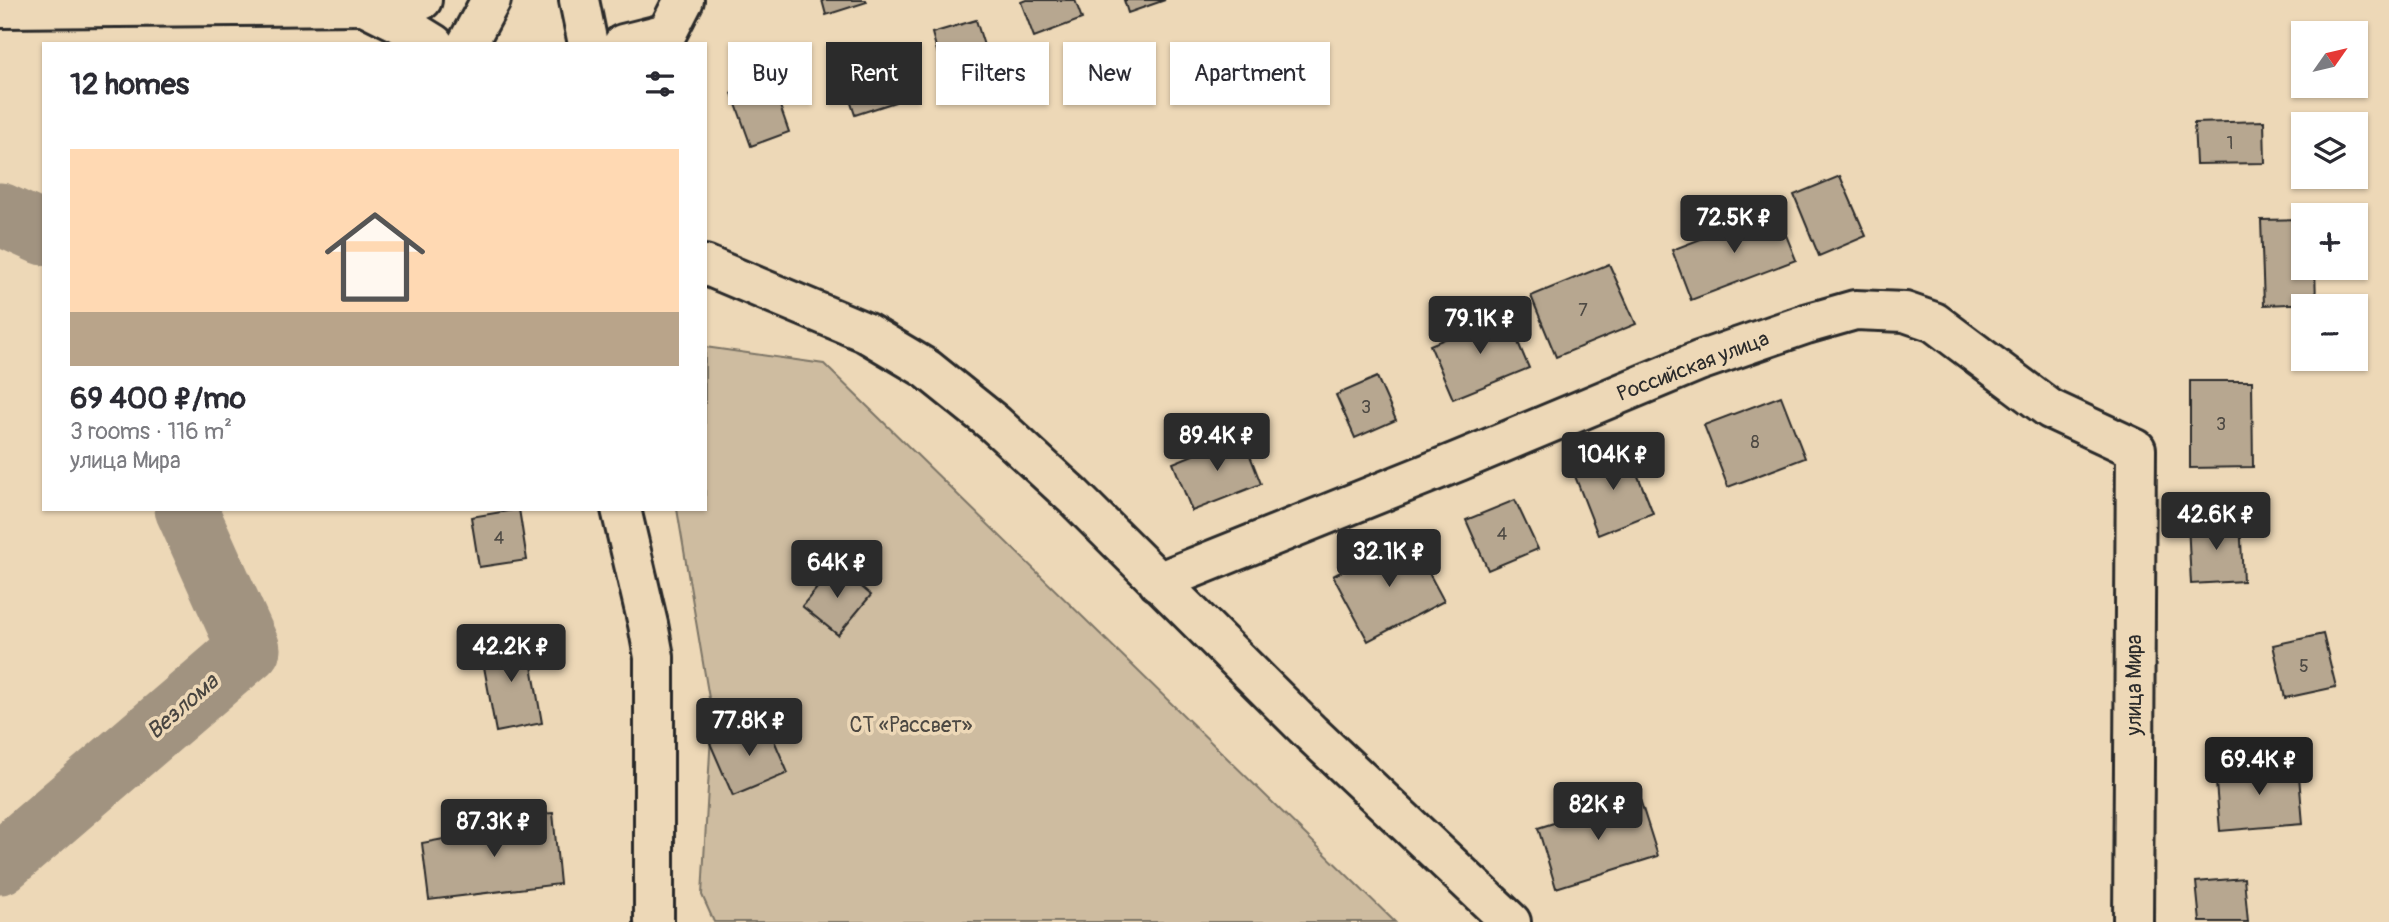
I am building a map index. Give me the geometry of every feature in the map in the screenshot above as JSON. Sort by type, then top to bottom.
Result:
[{"type":"street","points":[[0,8],[364,5],[422,0]]},
{"type":"street","points":[[468,42],[491,0]]},
{"type":"street","points":[[579,0],[588,42]]},
{"type":"street","points":[[631,42],[667,33],[684,0]]},
{"type":"street","points":[[364,5],[431,42]]},
{"type":"street","points":[[707,266],[865,332],[928,369],[994,423],[1054,479],[1311,733],[1511,922]]},
{"type":"street","name":"Российская улица","points":[[1158,582],[1699,361],[1855,310],[1905,312],[1934,322],[2050,409],[2136,449]]},
{"type":"street","name":"улица Мира","points":[[2133,922],[2136,449]]},
{"type":"street","points":[[621,511],[653,657],[654,922]]},
{"type":"green space","name":"СТ «Рассвет»","points":[[707,347],[824,364],[1395,922],[714,922],[702,895],[712,716],[677,511],[707,511]]},
{"type":"building","points":[[822,0],[866,0],[867,2],[826,15]]},
{"type":"building","points":[[1075,0],[1082,19],[1034,37],[1021,2]]},
{"type":"building","points":[[1124,0],[1165,0],[1128,13]]},
{"type":"building","points":[[976,20],[983,42],[936,42],[936,47],[932,33]]},
{"type":"building","points":[[736,105],[780,105],[789,132],[751,146]]},
{"type":"building","points":[[852,105],[886,105],[855,115]]},
{"type":"building","points":[[2264,121],[2265,163],[2196,164],[2194,123]]},
{"type":"building","points":[[1840,176],[1866,236],[1819,256],[1794,195]]},
{"type":"building","points":[[1776,210],[1796,260],[1691,300],[1672,250]]},
{"type":"building","points":[[2291,219],[2291,280],[2315,280],[2316,294],[2291,294],[2291,304],[2264,305],[2261,220]]},
{"type":"building","points":[[1609,264],[1636,324],[1556,357],[1531,296]]},
{"type":"building","points":[[1506,314],[1529,368],[1453,399],[1430,345]]},
{"type":"building","points":[[1377,377],[1396,420],[1355,438],[1336,395]]},
{"type":"building","points":[[2190,381],[2252,381],[2253,467],[2190,468]]},
{"type":"building","points":[[1781,396],[1805,458],[1728,487],[1704,425]]},
{"type":"building","points":[[1242,435],[1261,484],[1192,511],[1173,463]]},
{"type":"building","points":[[1627,449],[1653,513],[1598,535],[1573,471]]},
{"type":"building","points":[[1515,500],[1538,549],[1488,570],[1466,520]]},
{"type":"building","points":[[519,511],[527,560],[479,567],[471,517]]},
{"type":"building","points":[[2240,519],[2243,581],[2191,584],[2188,522]]},
{"type":"building","points":[[1409,536],[1444,601],[1368,641],[1333,576]]},
{"type":"building","points":[[836,565],[871,595],[838,635],[802,606]]},
{"type":"building","points":[[2323,634],[2336,687],[2285,698],[2273,645]]},
{"type":"building","points":[[527,637],[542,723],[496,732],[480,645]]},
{"type":"building","points":[[765,719],[788,773],[733,796],[710,743]]},
{"type":"building","points":[[2298,764],[2303,824],[2220,831],[2215,771]]},
{"type":"building","points":[[1639,796],[1658,856],[1556,888],[1538,828]]},
{"type":"building","points":[[553,813],[560,884],[429,900],[422,843],[497,829],[498,817]]},
{"type":"building","points":[[2244,878],[2248,922],[2200,922],[2196,882]]},
{"type":"waterway","name":"Везлома","points":[[0,214],[42,233]]},
{"type":"waterway","name":"Везлома","points":[[0,863],[249,649],[187,511]]}]
